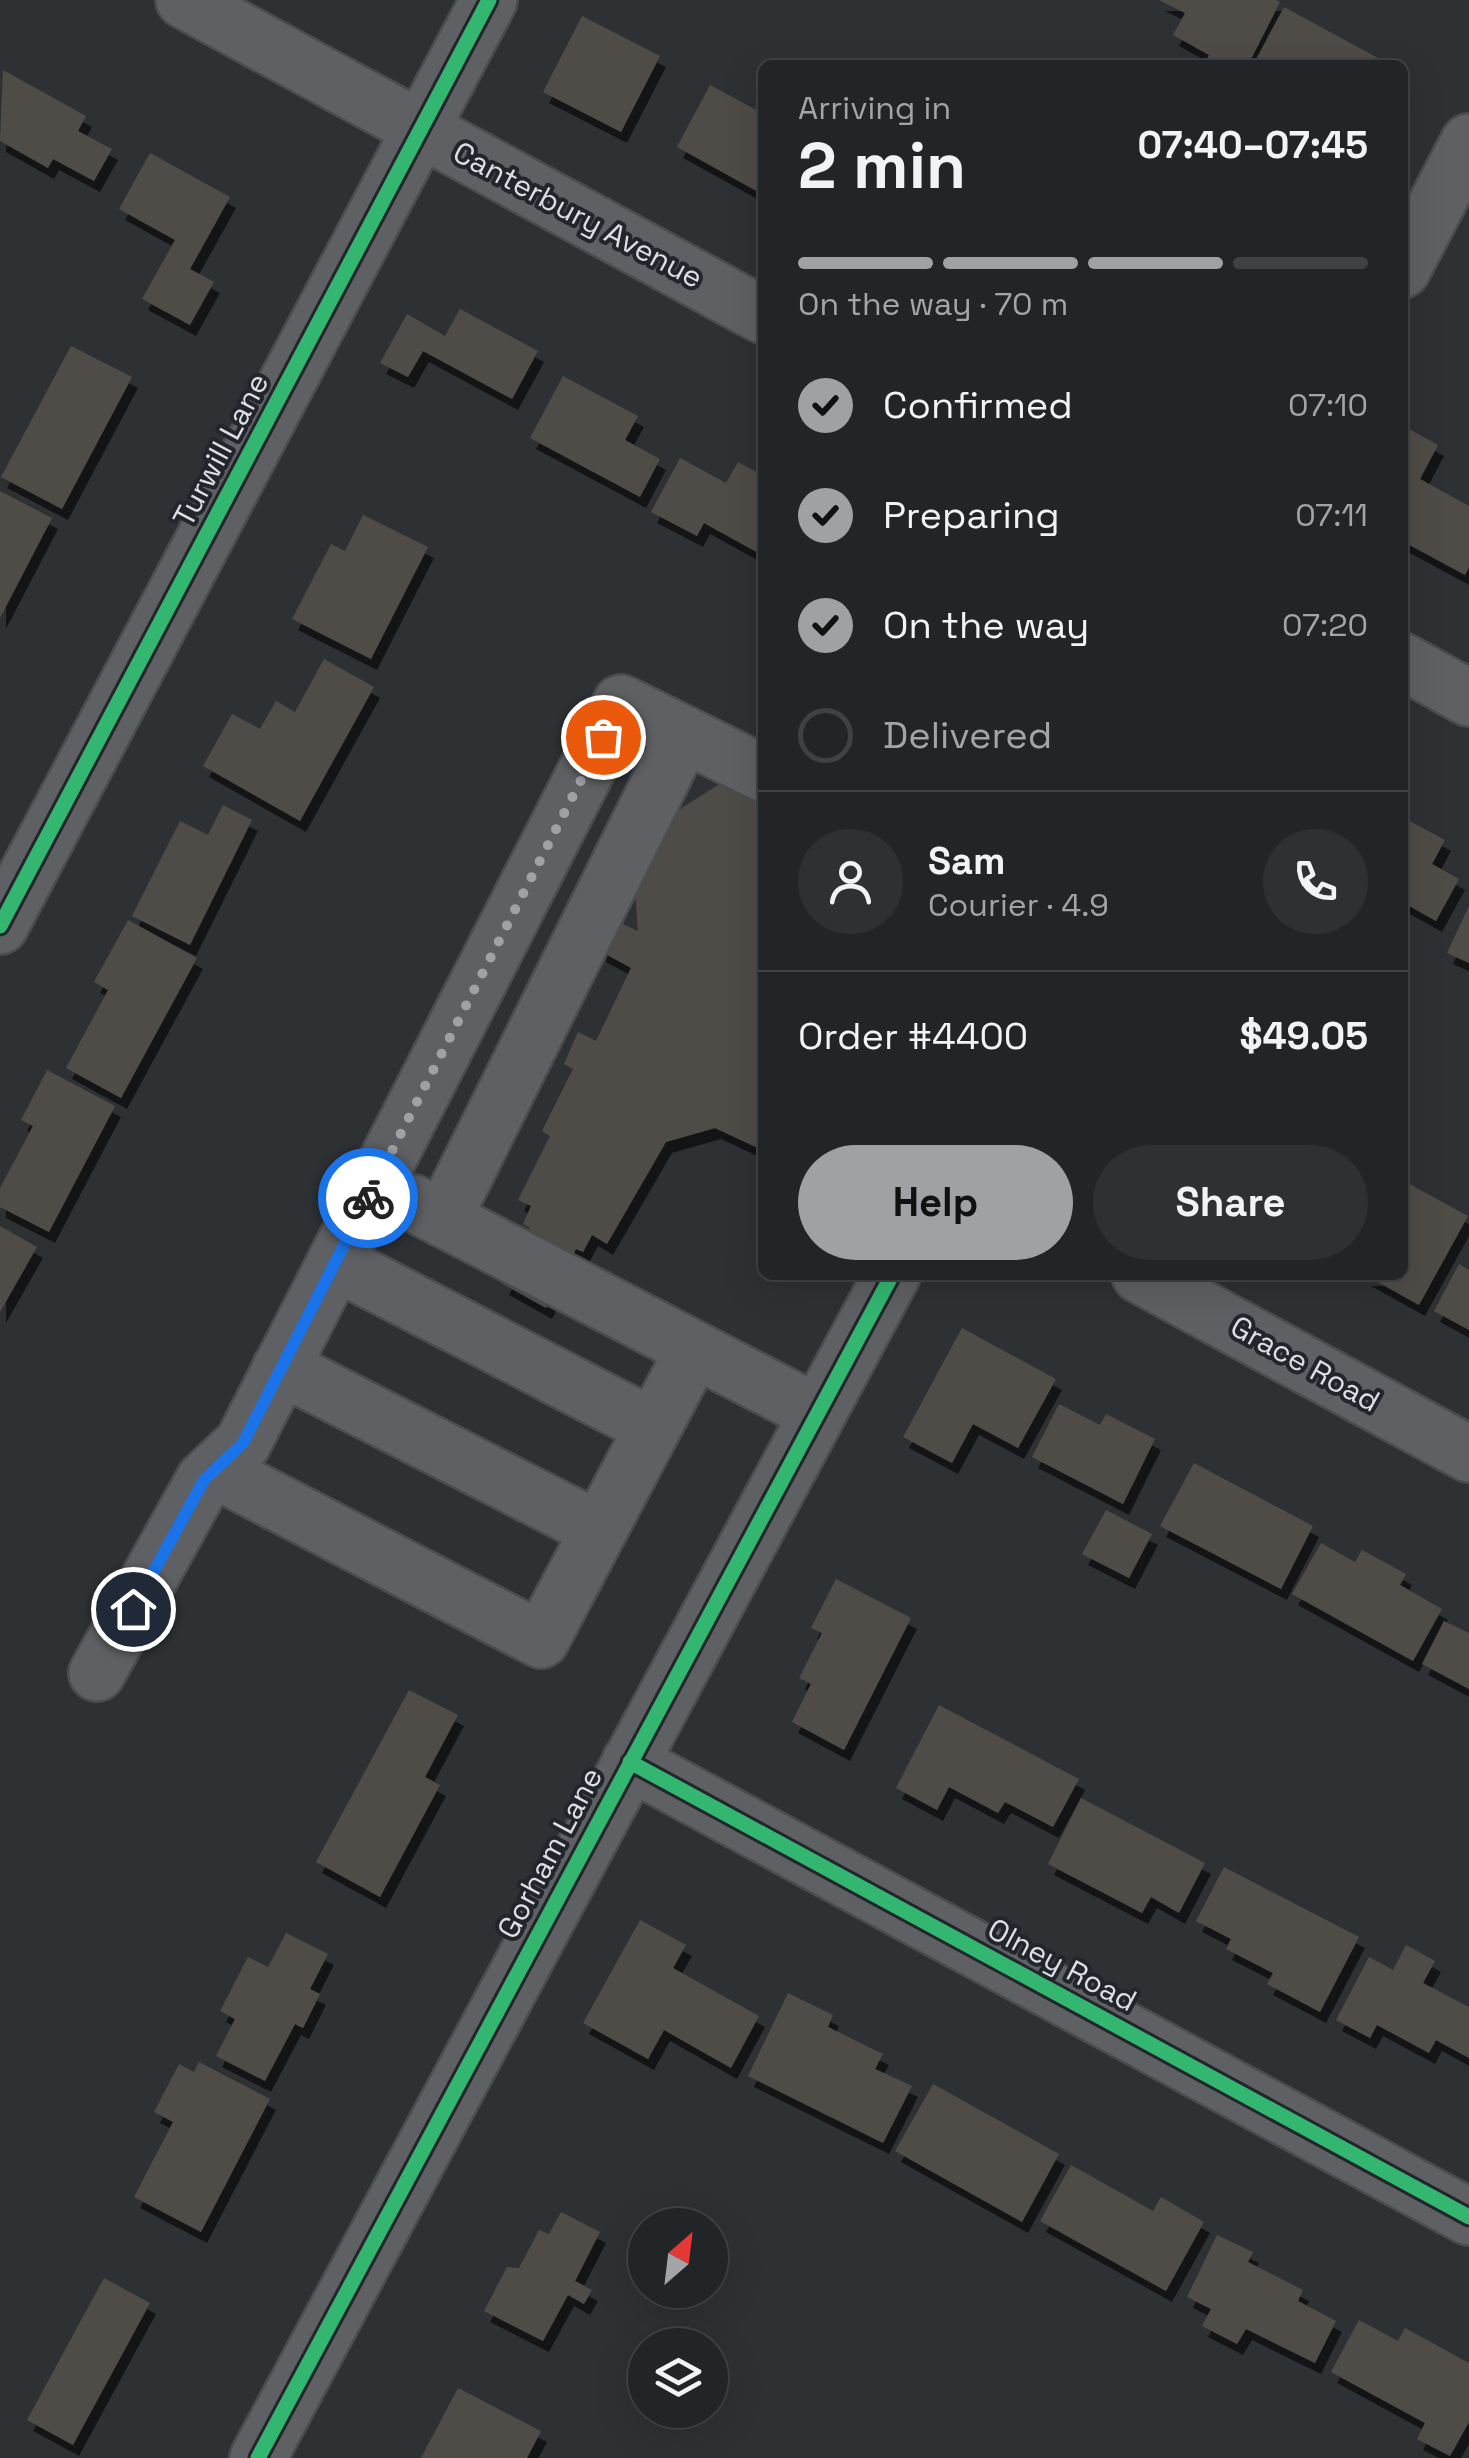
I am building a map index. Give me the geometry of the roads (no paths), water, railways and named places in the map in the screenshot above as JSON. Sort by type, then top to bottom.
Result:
[{"type":"street","name":"Canterbury Avenue","points":[[184,0],[758,312]]},
{"type":"street","name":"Turwill Lane","points":[[0,926],[489,0]]},
{"type":"street","points":[[1408,259],[1469,142]]},
{"type":"street","points":[[1408,665],[1469,698]]},
{"type":"street","points":[[97,1673],[204,1480],[243,1443],[620,703],[758,771]]},
{"type":"street","points":[[443,1218],[684,734]]},
{"type":"street","points":[[375,1183],[817,1413]]},
{"type":"street","points":[[335,1262],[653,1427]]},
{"type":"street","name":"Gorham Lane","points":[[258,2458],[889,1280]]},
{"type":"street","name":"Grace Road","points":[[1149,1280],[1469,1454]]},
{"type":"street","points":[[215,1470],[542,1640],[694,1350]]},
{"type":"street","points":[[281,1367],[599,1530]]},
{"type":"street","name":"Olney Road","points":[[630,1762],[1469,2217]]}]
